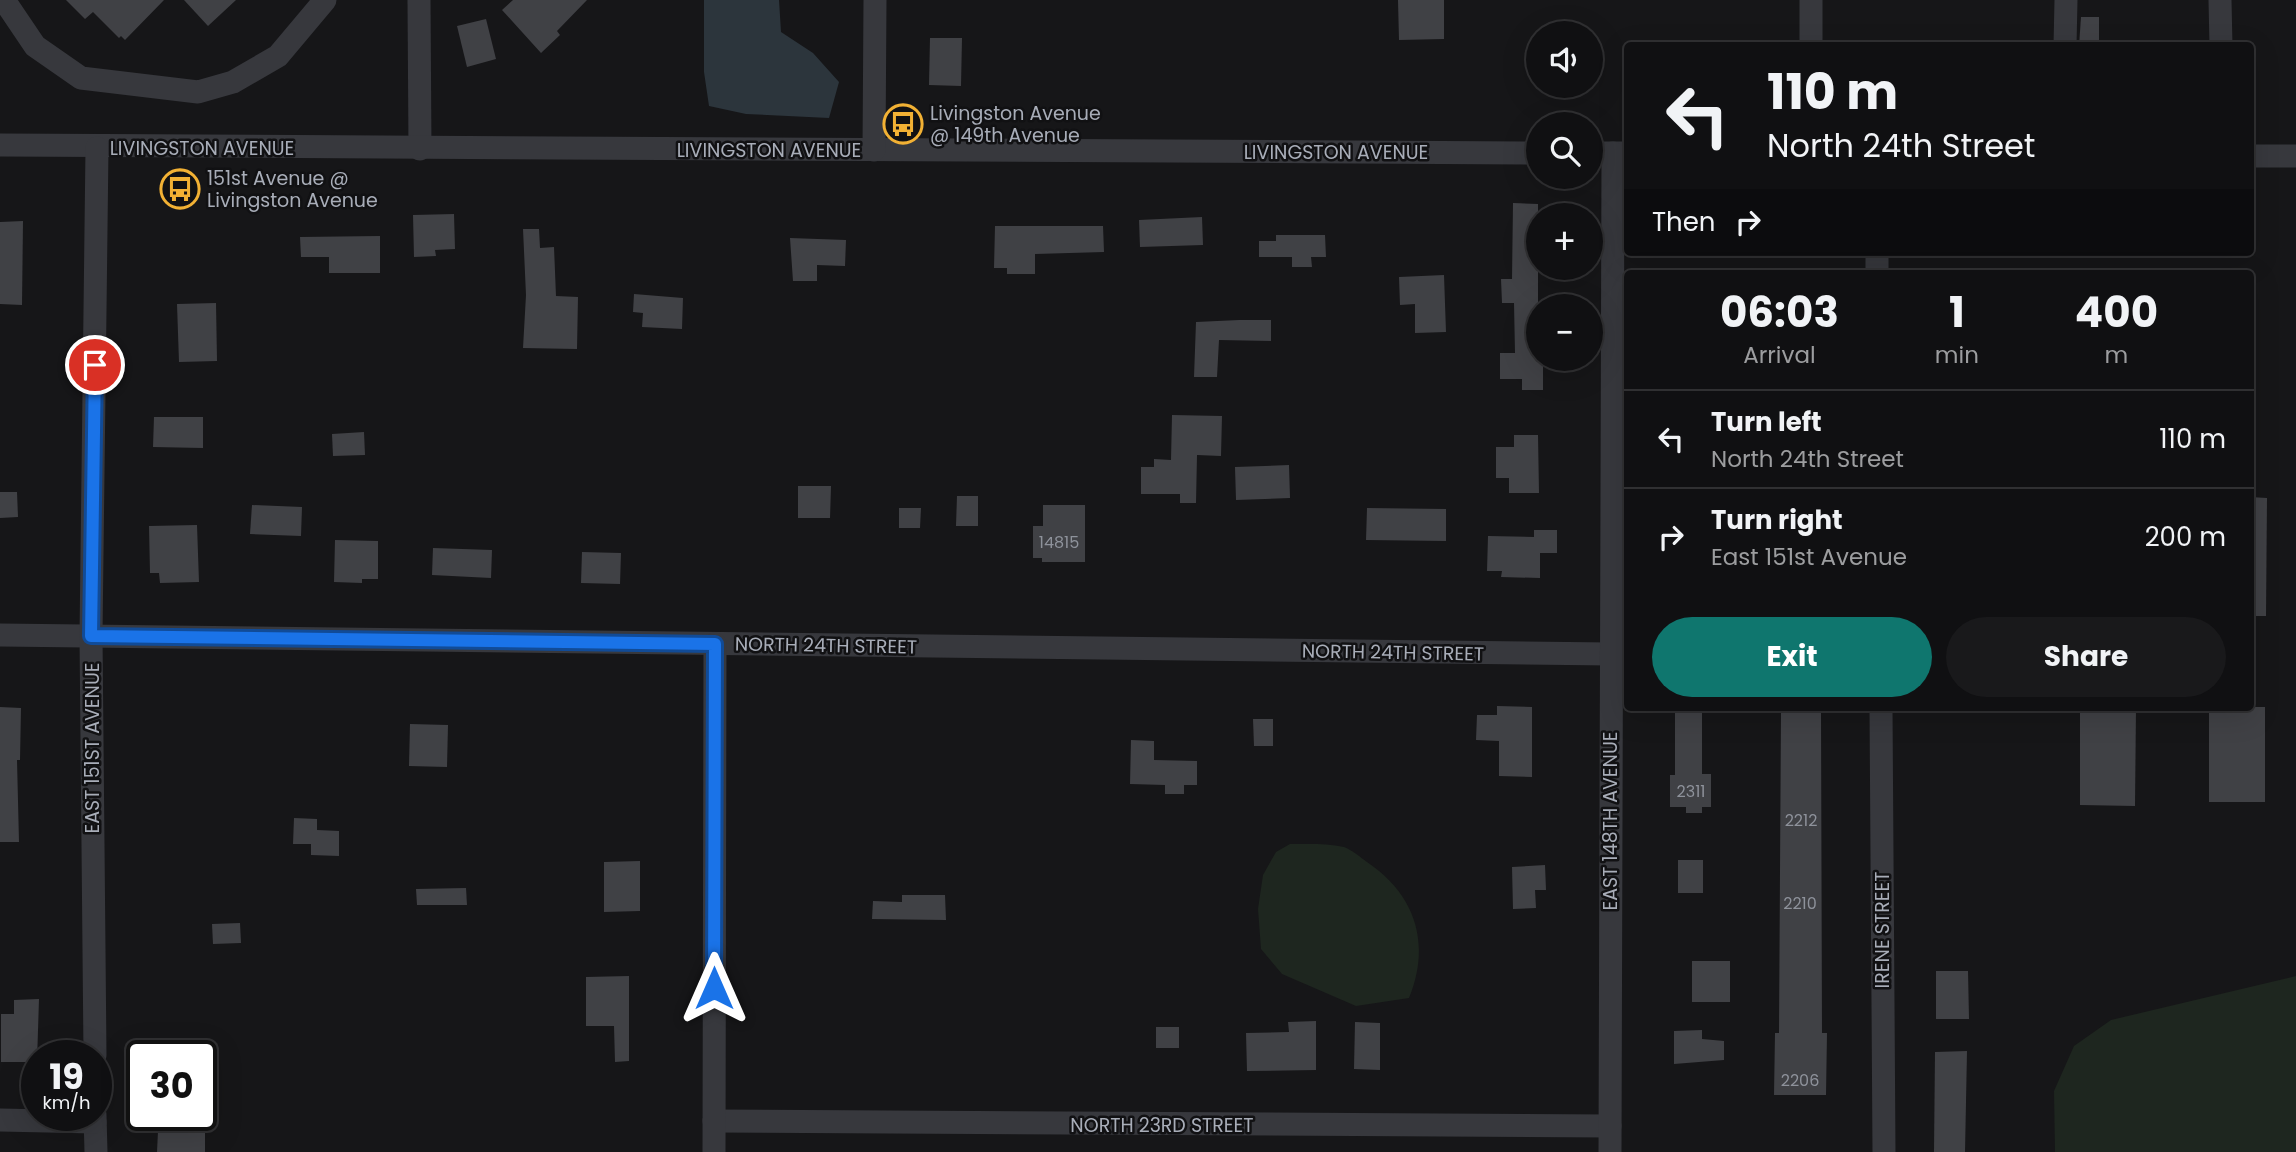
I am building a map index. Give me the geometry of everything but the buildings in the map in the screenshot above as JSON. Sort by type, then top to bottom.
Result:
[{"type":"street","points":[[4,0],[35,46],[80,78],[198,92],[233,82],[278,56],[325,0]]},
{"type":"street","points":[[419,0],[420,149]]},
{"type":"street","points":[[874,150],[875,0]]},
{"type":"street","points":[[1811,0],[1811,42]]},
{"type":"street","points":[[2066,0],[2066,42]]},
{"type":"street","points":[[2220,0],[2221,42]]},
{"type":"street","name":"LIVINGSTON AVENUE","points":[[0,145],[97,148],[1526,153]]},
{"type":"street","name":"EAST 151ST AVENUE","points":[[95,1040],[91,636],[97,148]]},
{"type":"street","name":"EAST 148TH AVENUE","points":[[1610,153],[1610,1152]]},
{"type":"street","points":[[2254,156],[2296,156]]},
{"type":"street","name":"NORTH 24TH STREET","points":[[0,635],[1611,654]]},
{"type":"street","points":[[714,1152],[715,644]]},
{"type":"street","name":"IRENE STREET","points":[[1881,711],[1884,1152]]},
{"type":"street","points":[[0,1120],[21,1120]]},
{"type":"street","name":"NORTH 23RD STREET","points":[[714,1121],[1610,1126]]},
{"type":"street","points":[[95,1131],[96,1152]]},
{"type":"shaded area","points":[[704,0],[779,0],[781,32],[813,53],[839,82],[829,118],[746,114],[709,106],[704,72]]},
{"type":"shaded area","points":[[1290,844],[1344,847],[1384,875],[1397,890],[1408,905],[1418,940],[1419,959],[1409,998],[1356,1006],[1282,974],[1261,949],[1258,909],[1263,875],[1276,852]]},
{"type":"shaded area","points":[[2296,976],[2296,1152],[2055,1152],[2054,1091],[2074,1046],[2111,1020]]},
{"type":"place","name":"Livingston Avenue @ 149th Avenue","points":[[903,124]]},
{"type":"place","name":"151st Avenue @ Livingston Avenue","points":[[180,189]]},
{"type":"route","points":[[95,365],[91,636],[715,644],[714,988]]}]
